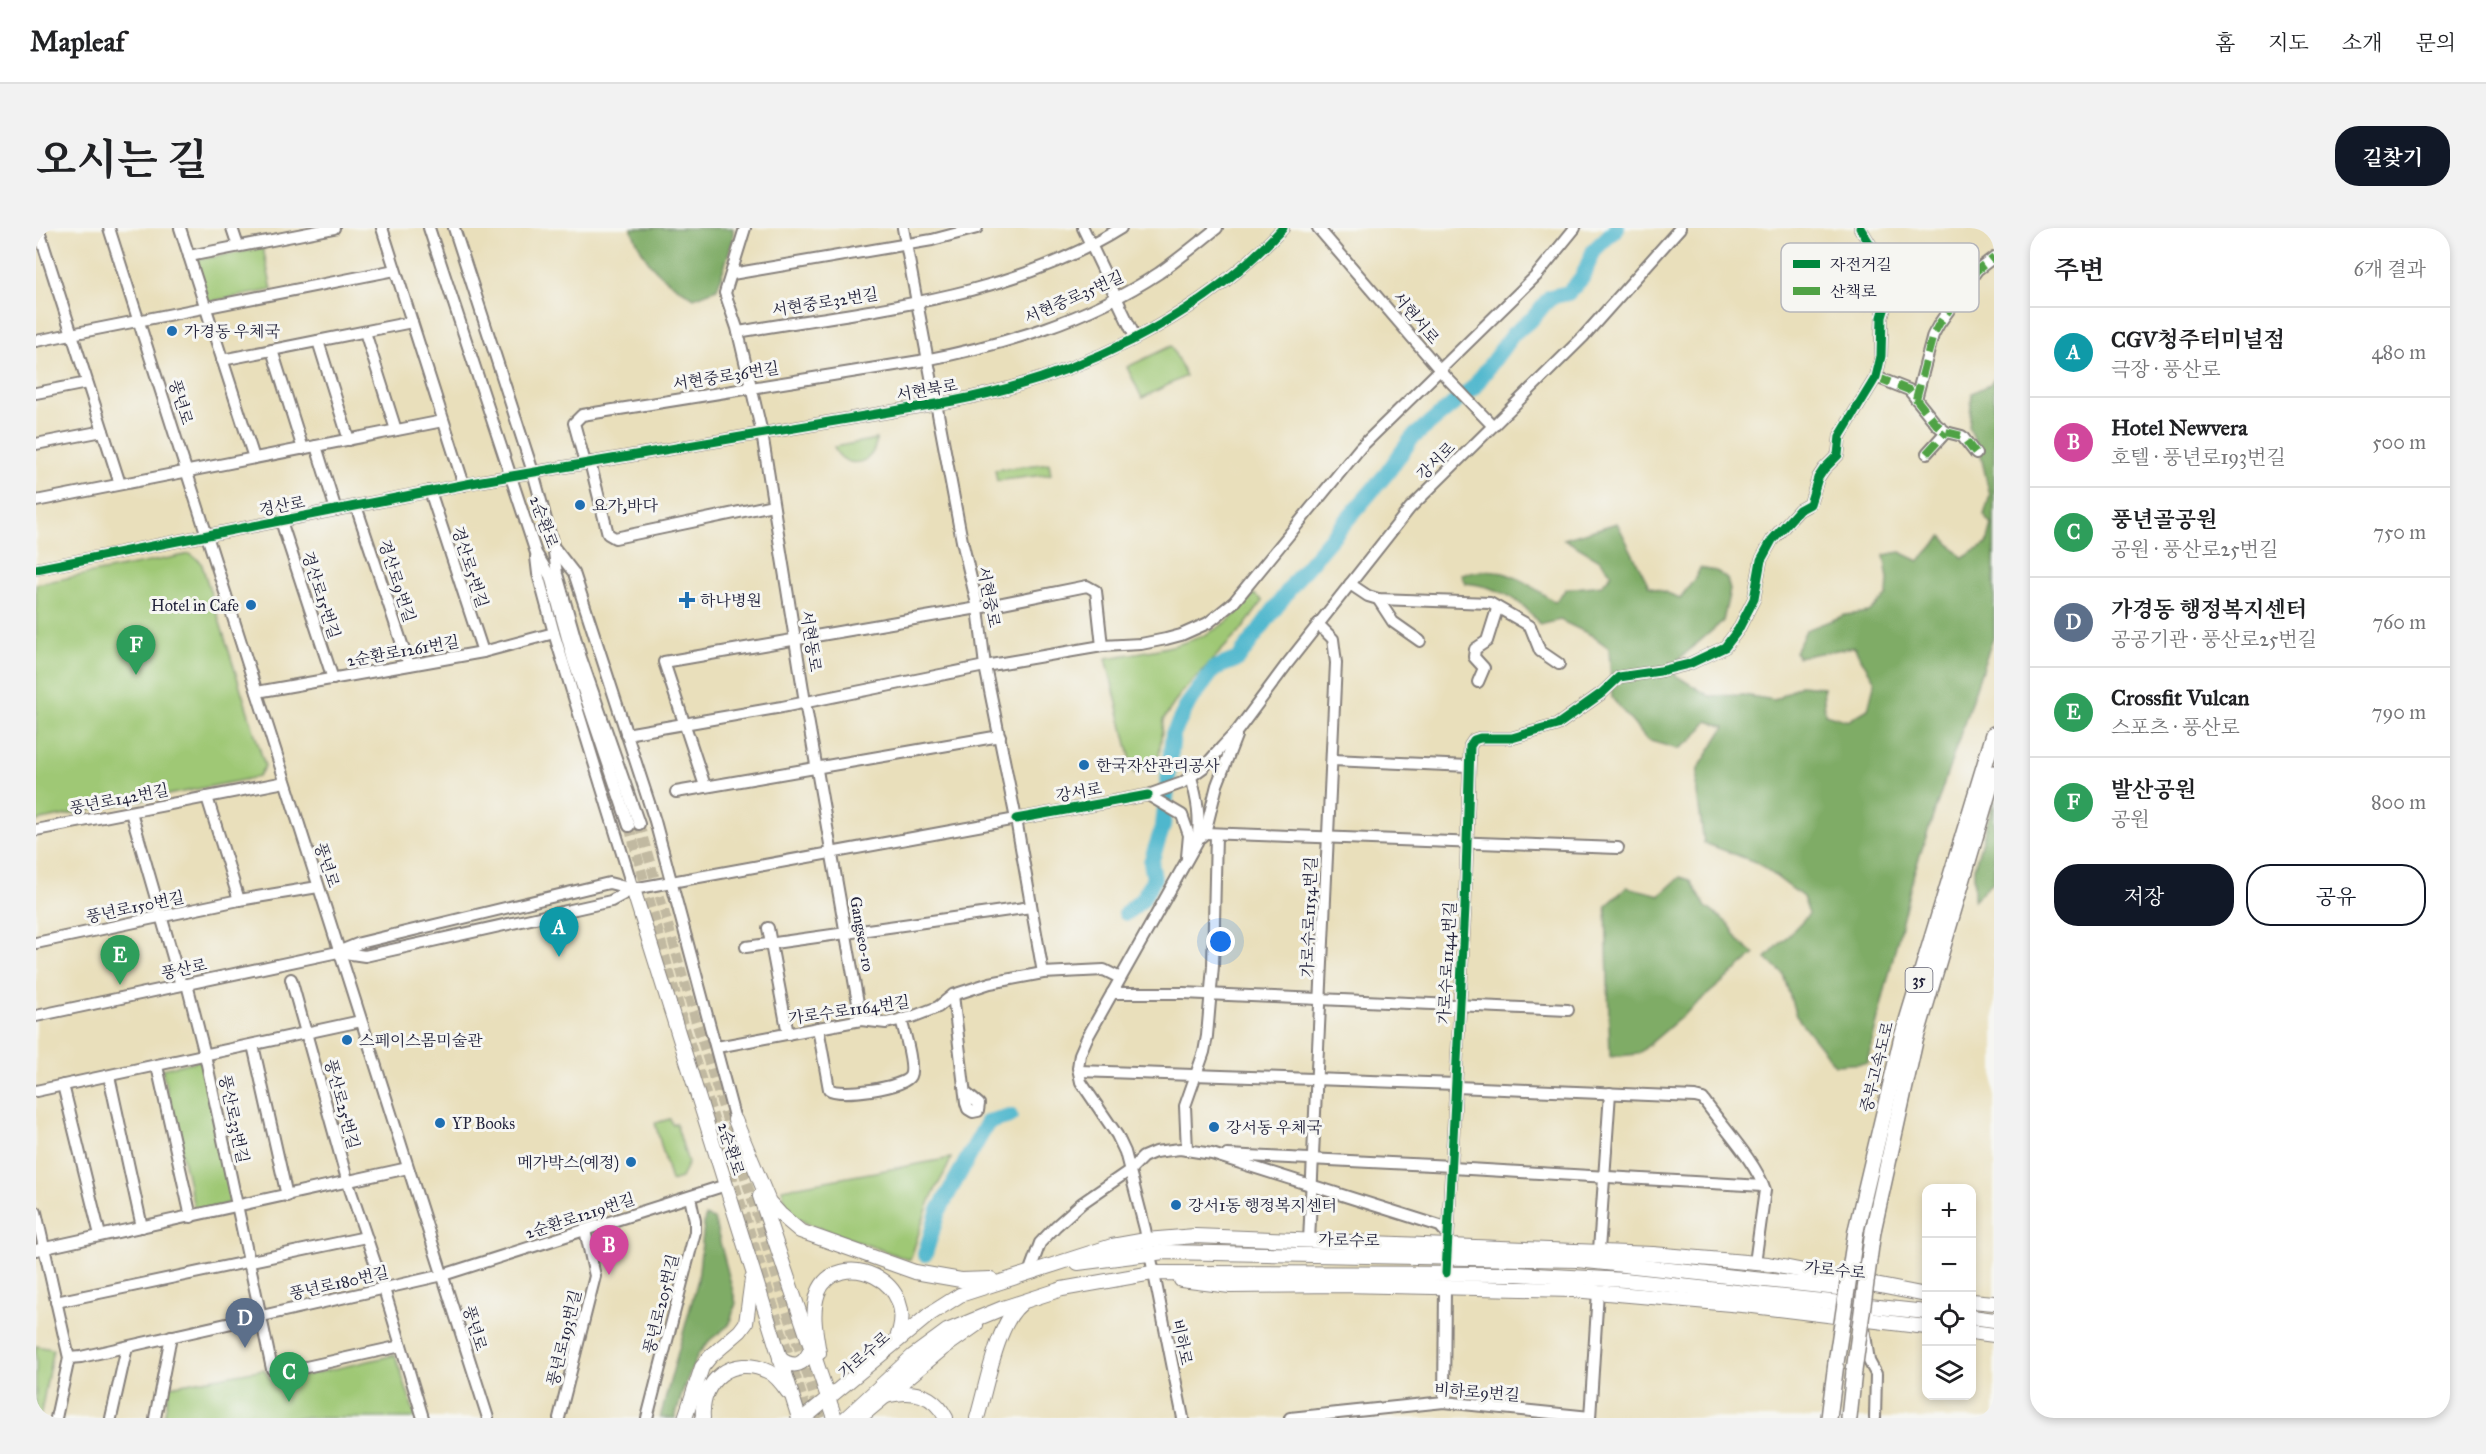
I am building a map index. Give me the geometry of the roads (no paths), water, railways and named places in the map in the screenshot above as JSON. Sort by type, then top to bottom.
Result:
[{"type":"highway","name":"중부고속도로","points":[[1829,1418],[1856,1230],[1902,1037],[1994,734]]},
{"type":"highway","name":"중부고속도로","points":[[1849,1418],[1874,1231],[1915,1041],[1994,773]]},
{"type":"main road","name":"2순환로","points":[[633,889],[799,1418]]},
{"type":"main road","name":"2순환로","points":[[735,1120],[829,1403]]},
{"type":"main road","points":[[735,1120],[769,1202],[801,1231],[915,1272],[942,1277],[980,1280],[1029,1273]]},
{"type":"main road","points":[[804,1418],[829,1403],[930,1314],[960,1295],[1080,1255],[1147,1247],[1195,1236],[1599,1250],[1755,1263],[1922,1295]]},
{"type":"main road","name":"가로수로","points":[[818,1418],[829,1403],[937,1317],[980,1293],[1029,1273],[1147,1247],[1447,1246],[1922,1296]]},
{"type":"main road","points":[[1080,1263],[1087,1270],[1085,1285]]},
{"type":"main road","points":[[685,1418],[702,1367],[746,1323],[752,1271]]},
{"type":"main road","points":[[829,1403],[815,1311],[819,1291],[831,1278],[842,1273],[861,1271],[874,1275],[888,1285],[898,1300],[901,1314],[899,1334],[893,1345]]},
{"type":"main road","name":"가로수로","points":[[1152,1273],[1200,1283],[1230,1286],[1343,1285],[1598,1292],[1922,1326]]},
{"type":"main road","name":"가로수로","points":[[846,1418],[926,1345],[961,1324],[1028,1300],[1085,1285],[1152,1273],[1446,1273],[1596,1278],[1922,1312]]},
{"type":"main road","points":[[977,1418],[1005,1324],[1014,1310],[1028,1300]]},
{"type":"main road","points":[[1976,1301],[1994,1303]]},
{"type":"main road","points":[[860,1418],[958,1337],[1003,1308]]},
{"type":"main road","points":[[1976,1318],[1994,1320]]},
{"type":"main road","points":[[1976,1333],[1994,1335]]},
{"type":"main road","points":[[780,1359],[791,1365],[798,1365],[805,1360],[811,1349]]},
{"type":"main road","points":[[703,1418],[704,1399],[709,1387],[721,1374],[736,1368],[754,1367],[769,1372],[793,1399]]},
{"type":"main road","points":[[884,1396],[906,1392],[923,1395],[937,1404],[946,1418]]},
{"type":"street","points":[[38,228],[120,484]]},
{"type":"street","name":"풍년로","points":[[109,228],[488,1418]]},
{"type":"street","points":[[180,228],[254,458]]},
{"type":"street","points":[[232,228],[238,246]]},
{"type":"street","points":[[189,256],[238,246],[283,233],[332,228]]},
{"type":"street","points":[[382,228],[464,484]]},
{"type":"street","name":"2순환로","points":[[429,228],[536,553],[550,576],[573,660],[634,825],[581,658],[557,574],[553,545],[533,472],[454,228]]},
{"type":"street","name":"서현동로","points":[[745,228],[725,293],[738,332],[762,433],[805,702],[832,853]]},
{"type":"street","name":"서현중로","points":[[903,228],[962,541],[978,608],[985,666],[1016,819],[1043,973]]},
{"type":"street","points":[[732,274],[932,240],[977,228]]},
{"type":"street","points":[[1083,228],[1135,338]]},
{"type":"street","name":"서현중로32번길","points":[[738,332],[962,294],[1040,269],[1121,228]]},
{"type":"street","name":"서현중로35번길","points":[[928,360],[962,354],[1031,333],[1116,297],[1158,273],[1217,228]]},
{"type":"street","name":"서현북로","points":[[533,472],[936,404],[1008,389],[1049,376],[1135,338],[1175,316],[1220,284],[1283,228]]},
{"type":"street","name":"서현서로","points":[[1317,228],[1443,373],[1493,426]]},
{"type":"street","points":[[626,734],[682,722],[805,702],[985,666],[1102,646],[1141,644],[1181,635],[1221,614],[1234,602],[1360,448],[1443,373],[1536,276],[1575,228]]},
{"type":"street","name":"강서로","points":[[671,882],[1148,795],[1186,780],[1204,767],[1238,730],[1410,508],[1583,337],[1680,228]]},
{"type":"street","points":[[1860,228],[1869,243]]},
{"type":"street","points":[[1979,268],[1994,257]]},
{"type":"street","points":[[36,341],[395,270]]},
{"type":"street","points":[[1883,312],[1881,356],[1876,377],[1909,390],[1931,418],[1946,432],[1962,436],[1976,454]]},
{"type":"street","points":[[1916,399],[1933,335],[1947,312]]},
{"type":"street","points":[[222,360],[412,322]]},
{"type":"street","points":[[365,332],[396,430]]},
{"type":"street","points":[[318,341],[349,440]]},
{"type":"street","points":[[272,350],[303,449]]},
{"type":"street","name":"서현중로36번길","points":[[588,462],[574,423],[582,415],[928,360]]},
{"type":"street","name":"가로수로1144번길","points":[[1446,1273],[1470,746],[1474,740],[1480,738],[1512,738],[1557,725],[1602,693],[1619,677],[1689,664],[1725,647],[1754,599],[1761,560],[1766,550],[1799,510],[1810,504],[1818,478],[1838,455],[1840,436],[1876,377]]},
{"type":"street","points":[[36,393],[87,383]]},
{"type":"street","points":[[36,501],[443,421]]},
{"type":"street","points":[[36,444],[103,430]]},
{"type":"street","points":[[1927,453],[1946,432]]},
{"type":"street","points":[[316,446],[336,510]]},
{"type":"street","points":[[588,462],[608,534],[615,538],[773,505]]},
{"type":"street","name":"경산로","points":[[36,569],[533,472]]},
{"type":"street","name":"경산로5번길","points":[[430,491],[483,652]]},
{"type":"street","name":"경산로9번길","points":[[356,506],[409,665]]},
{"type":"street","name":"경산로15번길","points":[[280,521],[333,679]]},
{"type":"street","points":[[553,545],[574,573],[655,820],[735,1120]]},
{"type":"street","points":[[536,553],[538,574],[554,633],[633,889]]},
{"type":"street","points":[[1350,584],[1368,596],[1378,599],[1490,603],[1530,626],[1540,651],[1559,664]]},
{"type":"street","points":[[705,786],[664,662],[978,608],[1087,586],[1095,591],[1102,646]]},
{"type":"street","points":[[1378,599],[1393,622],[1420,641]]},
{"type":"street","points":[[1478,682],[1484,668],[1474,657],[1475,649],[1486,641],[1497,609]]},
{"type":"street","name":"가로수로1154번길","points":[[1309,1241],[1336,648],[1333,639],[1318,624]]},
{"type":"street","name":"2순환로1261번길","points":[[256,693],[483,652],[554,633]]},
{"type":"street","points":[[1187,1150],[1185,1106],[1207,1036],[1213,966],[1211,833],[1217,785],[1238,730]]},
{"type":"street","points":[[676,792],[1000,736]]},
{"type":"street","points":[[1332,760],[1469,766]]},
{"type":"street","points":[[1152,1273],[1130,1170],[1117,1135],[1081,1082],[1080,1054],[1197,842],[1200,825],[1198,801],[1186,780]]},
{"type":"street","name":"풍년로142번길","points":[[36,830],[285,782]]},
{"type":"street","points":[[1148,795],[1178,810],[1185,819],[1189,835],[1186,863]]},
{"type":"street","points":[[207,797],[239,900]]},
{"type":"street","name":"풍산로33번길","points":[[131,812],[205,1055],[260,1316]]},
{"type":"street","points":[[1197,842],[1211,833]]},
{"type":"street","name":"가로수로1154번길","points":[[1211,833],[1466,842]]},
{"type":"street","points":[[1466,842],[1618,848]]},
{"type":"street","name":"Gangseo-ro","points":[[832,853],[861,1020]]},
{"type":"street","name":"풍산로","points":[[339,952],[365,956],[611,901],[633,889],[671,882]]},
{"type":"street","name":"풍산로","points":[[36,1016],[339,952],[360,943],[609,883],[633,889]]},
{"type":"street","name":"풍년로150번길","points":[[36,943],[239,900],[318,887]]},
{"type":"street","points":[[746,946],[1031,907]]},
{"type":"street","points":[[768,928],[788,1034]]},
{"type":"street","name":"가로수로1164번길","points":[[717,1047],[861,1020],[886,1023],[938,1007],[953,995],[990,983],[1043,973],[1104,970],[1120,978]]},
{"type":"street","name":"풍산로25번길","points":[[291,979],[348,1183],[384,1289],[423,1418]]},
{"type":"street","points":[[1112,993],[1210,994]]},
{"type":"street","name":"가로수로1154번길","points":[[1210,994],[1390,1002]]},
{"type":"street","points":[[953,995],[967,1094]]},
{"type":"street","name":"가로수로1144번길","points":[[1390,1002],[1568,1010]]},
{"type":"street","points":[[818,1028],[829,1089],[841,1094],[897,1084],[909,1078],[910,1064],[902,1019]]},
{"type":"street","points":[[36,1091],[361,1021]]},
{"type":"street","points":[[253,1045],[287,1196]]},
{"type":"street","points":[[157,1066],[191,1216]]},
{"type":"street","points":[[1079,1071],[1695,1097],[1703,1100],[1756,1171],[1765,1190],[1755,1263]]},
{"type":"street","points":[[109,1076],[141,1227]]},
{"type":"street","points":[[63,1084],[100,1235]]},
{"type":"street","points":[[1599,1250],[1610,1093]]},
{"type":"street","points":[[1029,1273],[1040,1243],[1056,1226],[1082,1203],[1130,1170],[1143,1157],[1155,1152],[1187,1150],[1212,1154],[1763,1186]]},
{"type":"street","points":[[1212,1154],[1440,1226],[1447,1246]]},
{"type":"street","points":[[40,1249],[408,1168]]},
{"type":"street","name":"2순환로1219번길","points":[[443,1275],[726,1185]]},
{"type":"street","name":"풍년로205번길","points":[[647,1418],[695,1232],[690,1197]]},
{"type":"street","points":[[36,1212],[40,1249],[56,1302],[69,1358],[56,1418]]},
{"type":"street","name":"풍년로193번길","points":[[559,1418],[595,1276],[585,1230]]},
{"type":"street","points":[[56,1302],[366,1237]]},
{"type":"street","name":"비하로","points":[[1152,1273],[1183,1418]]},
{"type":"street","name":"풍년로180번길","points":[[69,1358],[443,1275]]},
{"type":"street","points":[[1444,1402],[1445,1288]]},
{"type":"street","points":[[1590,1417],[1598,1292]]},
{"type":"street","points":[[260,1316],[272,1369],[279,1374],[401,1347]]},
{"type":"street","points":[[1863,1319],[1869,1361],[1876,1374],[1875,1418]]},
{"type":"street","points":[[155,1418],[171,1336]]},
{"type":"street","points":[[111,1418],[126,1347]]},
{"type":"street","name":"비하로9번길","points":[[1290,1418],[1444,1402],[1590,1417]]},
{"type":"waterway","points":[[1126,913],[1142,900],[1154,879],[1151,862],[1163,826],[1173,734],[1188,704],[1215,668],[1238,659],[1299,576],[1387,473],[1412,438],[1474,387],[1513,334],[1533,318],[1550,297],[1568,293],[1582,278],[1594,250],[1617,228]]},
{"type":"waterway","points":[[925,1254],[938,1212],[988,1122],[1010,1116]]},
{"type":"tunnel","points":[[639,824],[696,1022],[821,1418]]},
{"type":"tunnel","points":[[629,826],[685,1028],[809,1418]]},
{"type":"place","name":"가경동 우체국","points":[[172,331]]},
{"type":"place","name":"요가,바다","points":[[580,505]]},
{"type":"place","name":"하나병원","points":[[687,600]]},
{"type":"place","name":"Hotel in Cafe","points":[[251,605]]},
{"type":"place","name":"발산공원","points":[[136,675]]},
{"type":"place","name":"한국자산관리공사","points":[[1084,765]]},
{"type":"place","name":"CGV청주터미널점","points":[[559,957]]},
{"type":"place","name":"Crossfit Vulcan","points":[[120,985]]},
{"type":"place","name":"스페이스몸미술관","points":[[347,1040]]},
{"type":"place","name":"YP Books","points":[[440,1123]]},
{"type":"place","name":"강서동 우체국","points":[[1214,1127]]},
{"type":"place","name":"메가박스(예정)","points":[[631,1162]]},
{"type":"place","name":"강서1동 행정복지센터","points":[[1176,1205]]},
{"type":"place","name":"Hotel Newvera","points":[[609,1275]]},
{"type":"place","name":"가경동 행정복지센터","points":[[245,1348]]},
{"type":"place","name":"풍년골공원","points":[[289,1402]]}]
